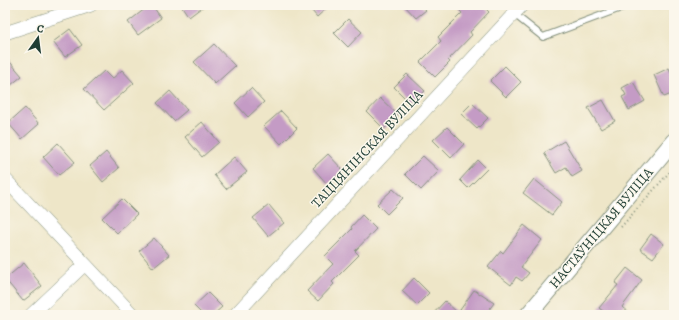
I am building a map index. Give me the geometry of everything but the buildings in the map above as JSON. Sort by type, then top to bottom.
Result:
[{"type":"street","points":[[5,33],[90,5]]},
{"type":"street","name":"ТАЦЦЯНІНСКАЯ ВУЛІЦА","points":[[235,315],[518,10]]},
{"type":"street","name":"НАСТАЎНІЦКАЯ ВУЛІЦА","points":[[528,315],[674,141]]},
{"type":"street","points":[[5,179],[133,315]]},
{"type":"street","points":[[31,315],[85,264]]},
{"type":"lane","points":[[518,10],[544,37],[629,5]]}]
